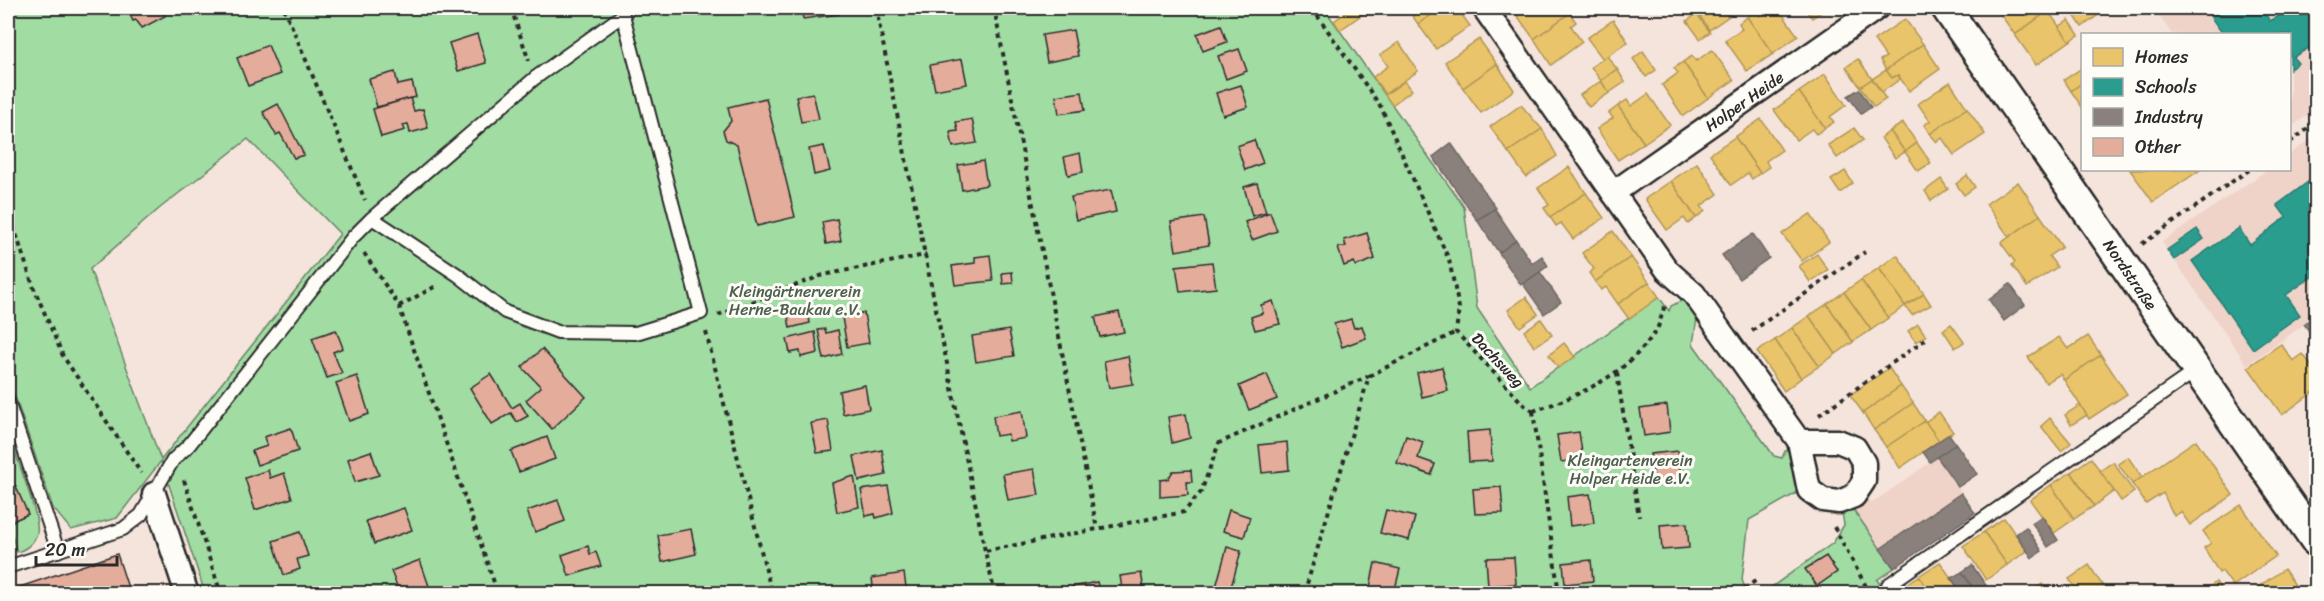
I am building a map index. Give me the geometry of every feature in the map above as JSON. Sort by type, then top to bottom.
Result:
[{"type":"street","points":[[1484,8],[1667,270],[1694,294],[1796,437]]},
{"type":"street","name":"Holper Heide","points":[[1613,193],[1877,8]]},
{"type":"street","name":"Nordstraße","points":[[1946,8],[2316,542]]},
{"type":"street","points":[[154,494],[188,594]]},
{"type":"lane","points":[[8,567],[123,530],[141,515],[173,460],[189,445],[353,237],[372,218],[535,78],[623,15],[701,313],[636,333],[558,332],[505,312],[458,275],[372,218]]},
{"type":"lane","points":[[1888,585],[2198,370]]},
{"type":"lane","points":[[8,402],[58,551]]},
{"type":"path","points":[[284,8],[372,218]]},
{"type":"path","points":[[511,8],[535,78]]},
{"type":"path","points":[[876,8],[995,594]]},
{"type":"path","points":[[994,8],[1096,529]]},
{"type":"path","name":"Dachsweg","points":[[1312,8],[1381,107],[1449,260],[1459,308],[1456,332],[1524,405],[1533,411]]},
{"type":"path","points":[[2291,141],[2316,123]]},
{"type":"path","points":[[2120,259],[2248,171]]},
{"type":"path","points":[[8,209],[33,286],[63,356],[154,494]]},
{"type":"path","points":[[353,237],[399,306],[498,594]]},
{"type":"path","points":[[1732,346],[1865,252]]},
{"type":"path","points":[[772,594],[701,313],[719,315],[823,275],[925,255]]},
{"type":"path","points":[[399,306],[458,275]]},
{"type":"path","points":[[1559,594],[1533,411],[1587,391],[1617,373],[1640,352],[1658,327],[1667,301],[1680,282]]},
{"type":"path","points":[[985,551],[1184,512],[1201,492],[1220,443],[1369,375],[1456,332]]},
{"type":"path","points":[[1796,437],[1926,339]]},
{"type":"path","points":[[1617,373],[1639,517]]},
{"type":"path","points":[[1304,594],[1369,375]]},
{"type":"path","points":[[173,460],[184,482],[221,594]]},
{"type":"path","points":[[1834,527],[1870,594]]},
{"type":"path","points":[[1737,594],[1758,579]]},
{"type":"shaded area","points":[[2153,8],[2316,8],[2316,109],[2291,127],[2291,33],[2171,33]]},
{"type":"shaded area","points":[[2316,135],[2316,316],[2247,365],[2162,242],[2266,171],[2291,171],[2291,153]]},
{"type":"shaded area","points":[[1956,444],[1977,474],[1958,487],[1975,513],[1894,568],[1853,509],[1868,498],[1872,503]]},
{"type":"green space","name":"Kleingärtnerverein Herne-Baukau e.V.","points":[[8,8],[1324,8],[1464,207],[1477,308],[1530,387],[1659,297],[1669,311],[1671,306],[1685,299],[1697,318],[1693,344],[1774,456],[1782,458],[1785,451],[1791,449],[1800,491],[1749,520],[1742,580],[1747,593],[205,593],[161,461],[117,518],[71,530],[53,508],[8,376]],"holes":[[[248,139],[340,234],[161,460],[90,269],[160,208]]]},
{"type":"green space","points":[[8,432],[31,499],[37,525],[36,537],[32,543],[17,552],[8,523],[28,514],[8,469]]},
{"type":"green space","points":[[1853,509],[1894,568],[1877,580],[1886,593],[1762,594],[1833,543],[1844,525],[1842,512]]},
{"type":"building: Homes","points":[[1352,8],[1360,8],[1364,13],[1340,30],[1334,21]]},
{"type":"building: Homes","points":[[1407,8],[1442,8],[1418,24]]},
{"type":"building: Homes","points":[[1442,8],[1457,8],[1470,26],[1436,49],[1418,24]]},
{"type":"building: Homes","points":[[1525,8],[1566,8],[1570,13],[1534,39],[1516,14]]},
{"type":"building: Homes","points":[[1706,8],[1723,8],[1729,16],[1709,30],[1698,13]]},
{"type":"building: Homes","points":[[1773,8],[1778,8],[1798,36],[1773,54],[1747,17],[1756,11],[1760,16]]},
{"type":"building: Homes","points":[[1804,8],[1822,8],[1824,10],[1812,18]]},
{"type":"building: Homes","points":[[1996,8],[2046,8],[2048,11],[2015,35]]},
{"type":"building: Homes","points":[[2072,8],[2084,8],[2076,13]]},
{"type":"building: Homes","points":[[2084,8],[2098,8],[2101,13],[2082,27],[2074,15]]},
{"type":"building: Homes","points":[[2048,11],[2070,41],[2036,65],[2015,35]]},
{"type":"building: Homes","points":[[1570,13],[1576,22],[1571,26],[1582,42],[1551,65],[1534,39]]},
{"type":"building: Homes","points":[[1697,14],[1710,32],[1700,39],[1687,21]]},
{"type":"building: Homes","points":[[1747,17],[1773,54],[1747,71],[1725,40],[1742,29],[1739,23]]},
{"type":"building: Homes","points":[[1905,19],[1923,44],[1886,70],[1880,60],[1886,57],[1874,40]]},
{"type":"building: Homes","points":[[1613,20],[1628,42],[1603,59],[1587,38]]},
{"type":"building: Homes","points":[[2069,20],[2079,35],[2070,41],[2059,27]]},
{"type":"building: Homes","points":[[1479,39],[1497,64],[1463,88],[1445,62]]},
{"type":"building: Homes","points":[[1399,42],[1418,71],[1385,94],[1373,77],[1388,66],[1380,55]]},
{"type":"building: Homes","points":[[1923,44],[1940,69],[1909,91],[1898,75],[1892,78],[1886,70]]},
{"type":"building: Homes","points":[[1712,50],[1734,80],[1708,98],[1683,62],[1692,56],[1696,61]]},
{"type":"building: Homes","points":[[1643,51],[1656,70],[1646,77],[1633,59]]},
{"type":"building: Homes","points":[[1607,56],[1617,69],[1601,81],[1591,67]]},
{"type":"building: Homes","points":[[1858,59],[1872,79],[1860,87],[1846,67]]},
{"type":"building: Homes","points":[[1683,62],[1708,98],[1683,116],[1662,85],[1678,73],[1674,68]]},
{"type":"building: Homes","points":[[1497,64],[1514,90],[1481,113],[1463,88]]},
{"type":"building: Homes","points":[[1617,69],[1625,82],[1609,93],[1601,81]]},
{"type":"building: Homes","points":[[2081,69],[2081,84],[2071,91],[2064,80]]},
{"type":"building: Homes","points":[[1886,70],[1892,78],[1898,75],[1900,79],[1882,92],[1872,79]]},
{"type":"building: Homes","points":[[1825,74],[1846,105],[1830,117],[1834,122],[1825,128],[1799,92]]},
{"type":"building: Homes","points":[[1872,79],[1886,99],[1874,107],[1860,87]]},
{"type":"building: Homes","points":[[1405,81],[1412,90],[1392,105],[1385,95]]},
{"type":"building: Homes","points":[[1601,81],[1609,93],[1589,107],[1580,95]]},
{"type":"building: Homes","points":[[1950,82],[1967,108],[1930,134],[1924,125],[1930,121],[1918,104]]},
{"type":"building: Homes","points":[[2081,84],[2081,106],[2071,91]]},
{"type":"building: Homes","points":[[1799,92],[1825,128],[1816,134],[1812,129],[1796,140],[1774,110]]},
{"type":"building: Homes","points":[[1648,94],[1670,125],[1644,143],[1618,106],[1627,100],[1631,106]]},
{"type":"building: Homes","points":[[1521,105],[1542,129],[1508,152],[1490,127]]},
{"type":"building: Homes","points":[[1618,106],[1644,143],[1618,160],[1597,129],[1613,118],[1609,113]]},
{"type":"building: Homes","points":[[1967,108],[1985,134],[1954,155],[1942,138],[1937,142],[1930,134]]},
{"type":"building: Homes","points":[[1761,119],[1782,150],[1766,161],[1769,167],[1760,173],[1735,137]]},
{"type":"building: Homes","points":[[1903,123],[1917,143],[1905,152],[1890,131]]},
{"type":"building: Homes","points":[[1854,128],[1863,140],[1837,158],[1828,145]]},
{"type":"building: Homes","points":[[1542,129],[1557,156],[1526,177],[1508,152]]},
{"type":"building: Homes","points":[[1890,131],[1905,152],[1895,158],[1881,138]]},
{"type":"building: Homes","points":[[1735,137],[1760,173],[1752,179],[1748,173],[1731,185],[1710,154]]},
{"type":"building: Homes","points":[[1917,143],[1931,163],[1918,171],[1905,152]]},
{"type":"building: Homes","points":[[1697,163],[1718,194],[1701,206],[1705,211],[1696,218],[1671,181]]},
{"type":"building: Homes","points":[[1569,167],[1586,193],[1550,217],[1544,208],[1549,205],[1538,188]]},
{"type":"building: Homes","points":[[1845,171],[1853,183],[1840,193],[1831,180]]},
{"type":"building: Homes","points":[[2131,171],[2199,171],[2153,202]]},
{"type":"building: Homes","points":[[1967,175],[1975,187],[1964,195],[1956,184]]},
{"type":"building: Homes","points":[[1941,179],[1948,189],[1931,201],[1925,191]]},
{"type":"building: Homes","points":[[1671,181],[1696,218],[1688,224],[1684,218],[1667,230],[1645,199]]},
{"type":"building: Homes","points":[[2018,182],[2040,215],[2009,237],[1986,204]]},
{"type":"building: Homes","points":[[1586,193],[1604,218],[1573,239],[1561,223],[1556,226],[1550,217]]},
{"type":"building: Homes","points":[[1810,214],[1829,242],[1802,261],[1782,234]]},
{"type":"building: Homes","points":[[2040,215],[2062,247],[2049,256],[2057,267],[2027,287],[2012,265],[2015,262],[2001,243]]},
{"type":"building: Homes","points":[[1613,231],[1631,257],[1595,282],[1589,273],[1594,269],[1582,253]]},
{"type":"building: Homes","points":[[1817,254],[1828,270],[1810,282],[1799,266]]},
{"type":"building: Homes","points":[[1897,255],[1924,294],[1905,306],[1879,268]]},
{"type":"building: Homes","points":[[1631,257],[1649,282],[1618,304],[1606,287],[1601,290],[1595,282]]},
{"type":"building: Homes","points":[[1879,268],[1905,306],[1888,318],[1861,280]]},
{"type":"building: Homes","points":[[1861,280],[1888,318],[1871,330],[1844,292]]},
{"type":"building: Homes","points":[[1649,282],[1659,297],[1629,319],[1618,304]]},
{"type":"building: Homes","points":[[1844,292],[1871,330],[1853,342],[1827,304]]},
{"type":"building: Homes","points":[[1924,294],[1931,305],[1912,315],[1905,306]]},
{"type":"building: Homes","points":[[1526,297],[1538,314],[1520,327],[1508,310]]},
{"type":"building: Homes","points":[[1827,304],[1853,342],[1836,354],[1809,316]]},
{"type":"building: Homes","points":[[1809,316],[1836,354],[1819,366],[1792,328]]},
{"type":"building: Homes","points":[[1541,319],[1552,335],[1534,347],[1524,331]]},
{"type":"building: Homes","points":[[1918,324],[1926,336],[1916,342],[1908,331]]},
{"type":"building: Homes","points":[[1951,324],[1964,342],[1955,348],[1943,330]]},
{"type":"building: Homes","points":[[1792,328],[1819,366],[1801,378],[1775,340]]},
{"type":"building: Homes","points":[[2088,336],[2101,355],[2064,380],[2060,374],[2046,383],[2028,357],[2059,337],[2068,349]]},
{"type":"building: Homes","points":[[1775,340],[1801,378],[1784,391],[1757,352]]},
{"type":"building: Homes","points":[[1564,343],[1575,357],[1558,368],[1549,355]]},
{"type":"building: Homes","points":[[2281,344],[2293,361],[2303,354],[2316,372],[2316,390],[2282,415],[2248,367]]},
{"type":"building: Homes","points":[[2101,355],[2127,394],[2089,419],[2064,380]]},
{"type":"building: Homes","points":[[1889,368],[1901,386],[1863,413],[1850,395]]},
{"type":"building: Homes","points":[[1901,386],[1913,403],[1874,430],[1863,413]]},
{"type":"building: Homes","points":[[1913,403],[1925,421],[1886,447],[1874,430]]},
{"type":"building: Homes","points":[[2080,405],[2087,415],[2071,425],[2065,415]]},
{"type":"building: Homes","points":[[1939,412],[1953,432],[1939,441],[1925,422]]},
{"type":"building: Homes","points":[[2050,418],[2071,443],[2061,451],[2041,426]]},
{"type":"building: Homes","points":[[1925,421],[1939,441],[1900,468],[1886,447]]},
{"type":"building: Homes","points":[[2196,440],[2233,495],[2190,525],[2181,512],[2174,516],[2163,493],[2146,504],[2132,484]]},
{"type":"building: Homes","points":[[2128,457],[2142,477],[2132,484],[2118,464]]},
{"type":"building: Homes","points":[[2091,458],[2114,491],[2094,506],[2071,472]]},
{"type":"building: Homes","points":[[2113,462],[2134,492],[2121,501],[2100,471]]},
{"type":"building: Homes","points":[[2071,472],[2094,506],[2074,519],[2051,485]]},
{"type":"building: Homes","points":[[2051,485],[2074,519],[2054,533],[2030,500]]},
{"type":"building: Homes","points":[[2241,505],[2276,556],[2233,586],[2222,571],[2219,573],[2204,548],[2211,543],[2203,531]]},
{"type":"building: Homes","points":[[2004,518],[2027,551],[2007,565],[1984,532]]},
{"type":"building: Homes","points":[[1984,532],[2007,565],[1986,580],[1963,546]]},
{"type":"building: Homes","points":[[1940,562],[1962,594],[1931,594],[1919,576]]},
{"type":"building: Homes","points":[[2089,565],[2108,594],[2079,594],[2069,579]]},
{"type":"building: Homes","points":[[2284,569],[2301,594],[2248,594]]},
{"type":"building: Homes","points":[[1919,576],[1931,594],[1901,594],[1898,590]]},
{"type":"building: Homes","points":[[2216,582],[2223,593],[2204,594],[2202,592]]},
{"type":"building: Homes","points":[[2042,584],[2049,594],[2028,594]]},
{"type":"building: Schools","points":[[2204,8],[2261,8],[2270,21],[2293,8],[2316,8],[2316,44],[2293,57],[2298,63],[2291,68],[2291,33],[2222,33]]},
{"type":"building: Schools","points":[[2316,176],[2316,274],[2286,295],[2300,315],[2253,349],[2192,261],[2239,228],[2250,245],[2286,217],[2277,205]]},
{"type":"building: Schools","points":[[2197,229],[2204,239],[2174,260],[2167,250]]},
{"type":"building: Industry","points":[[1859,89],[1871,107],[1861,114],[1848,96]]},
{"type":"building: Industry","points":[[1451,143],[1496,208],[1477,220],[1433,157]]},
{"type":"building: Industry","points":[[1495,209],[1516,240],[1499,253],[1477,220]]},
{"type":"building: Industry","points":[[1753,234],[1769,258],[1739,279],[1722,255]]},
{"type":"building: Industry","points":[[1516,240],[1532,263],[1542,256],[1548,266],[1521,285],[1499,253]]},
{"type":"building: Industry","points":[[1540,272],[1561,302],[1544,314],[1523,284]]},
{"type":"building: Industry","points":[[2010,284],[2025,305],[2004,321],[1989,300]]},
{"type":"building: Industry","points":[[2316,316],[2316,341],[2304,324]]},
{"type":"building: Industry","points":[[1949,434],[1956,444],[1930,462],[1923,452]]},
{"type":"building: Industry","points":[[1956,444],[1977,474],[1958,487],[1937,457]]},
{"type":"building: Industry","points":[[1961,493],[1975,513],[1894,568],[1880,549]]},
{"type":"building: Industry","points":[[2042,516],[2058,540],[2048,547],[2032,523]]},
{"type":"building: Industry","points":[[2026,527],[2042,551],[2032,558],[2016,534]]},
{"type":"building: Industry","points":[[1972,565],[1992,594],[1977,594],[1962,572]]},
{"type":"building: Industry","points":[[1962,572],[1977,594],[1962,594],[1951,578]]},
{"type":"building: Other","points":[[127,8],[174,8],[164,13],[165,16],[142,28],[136,20],[133,21]]},
{"type":"building: Other","points":[[801,8],[838,8],[839,14],[803,19]]},
{"type":"building: Other","points":[[936,8],[957,8],[937,12]]},
{"type":"building: Other","points":[[1046,8],[1071,8],[1047,13]]},
{"type":"building: Other","points":[[1221,25],[1227,42],[1203,51],[1197,34]]},
{"type":"building: Other","points":[[1073,30],[1078,56],[1047,62],[1042,35]]},
{"type":"building: Other","points":[[477,34],[486,63],[458,71],[449,43]]},
{"type":"building: Other","points":[[268,45],[280,74],[248,86],[237,58]]},
{"type":"building: Other","points":[[1239,49],[1247,71],[1226,79],[1218,56]]},
{"type":"building: Other","points":[[962,59],[967,84],[935,90],[930,65]]},
{"type":"building: Other","points":[[395,72],[398,85],[412,82],[416,97],[377,107],[369,79]]},
{"type":"building: Other","points":[[1241,85],[1248,107],[1223,115],[1216,93]]},
{"type":"building: Other","points":[[1082,92],[1085,110],[1059,114],[1056,96]]},
{"type":"building: Other","points":[[813,93],[819,119],[801,122],[796,96]]},
{"type":"building: Other","points":[[410,98],[414,111],[423,109],[428,128],[410,133],[408,124],[403,125],[405,130],[381,137],[373,109]]},
{"type":"building: Other","points":[[766,98],[795,217],[757,226],[737,145],[726,140],[723,131],[731,121],[728,107]]},
{"type":"building: Other","points":[[278,104],[304,155],[294,158],[280,133],[276,135],[263,112]]},
{"type":"building: Other","points":[[972,119],[977,143],[953,147],[950,132],[958,131],[956,122]]},
{"type":"building: Other","points":[[1254,140],[1263,163],[1245,170],[1237,146]]},
{"type":"building: Other","points":[[824,146],[830,171],[814,175],[809,149]]},
{"type":"building: Other","points":[[1080,153],[1083,172],[1068,175],[1064,157]]},
{"type":"building: Other","points":[[983,161],[987,185],[962,190],[958,165]]},
{"type":"building: Other","points":[[1257,183],[1266,212],[1252,216],[1244,187]]},
{"type":"building: Other","points":[[1111,190],[1116,212],[1076,220],[1071,197]]},
{"type":"building: Other","points":[[1270,212],[1277,231],[1252,240],[1245,222]]},
{"type":"building: Other","points":[[1204,217],[1209,245],[1176,251],[1171,222]]},
{"type":"building: Other","points":[[837,219],[841,241],[826,244],[822,222]]},
{"type":"building: Other","points":[[1367,233],[1375,259],[1356,266],[1354,262],[1344,266],[1338,248],[1346,246],[1344,240]]},
{"type":"building: Other","points":[[990,255],[993,281],[955,285],[952,266],[975,263],[975,257]]},
{"type":"building: Other","points":[[1212,262],[1216,288],[1180,292],[1176,266]]},
{"type":"building: Other","points":[[1012,272],[1013,283],[1003,284],[1002,273]]},
{"type":"building: Other","points":[[1273,301],[1280,324],[1255,330],[1251,317],[1263,313],[1261,305]]},
{"type":"building: Other","points":[[807,306],[810,323],[790,328],[787,310]]},
{"type":"building: Other","points":[[1119,312],[1124,332],[1100,337],[1095,317]]},
{"type":"building: Other","points":[[864,313],[869,343],[847,347],[842,317]]},
{"type":"building: Other","points":[[1351,319],[1354,328],[1362,326],[1366,338],[1342,347],[1334,324]]},
{"type":"building: Other","points":[[825,329],[826,333],[838,330],[842,354],[824,359],[818,330]]},
{"type":"building: Other","points":[[336,330],[343,348],[333,352],[342,373],[327,378],[312,338]]},
{"type":"building: Other","points":[[1009,330],[1014,356],[976,362],[972,336]]},
{"type":"building: Other","points":[[815,332],[818,353],[801,357],[800,351],[790,353],[787,339]]},
{"type":"building: Other","points":[[542,349],[586,397],[552,429],[526,400],[541,387],[522,367]]},
{"type":"building: Other","points":[[1128,356],[1133,384],[1109,388],[1104,361]]},
{"type":"building: Other","points":[[1442,367],[1448,391],[1422,397],[1417,373]]},
{"type":"building: Other","points":[[491,374],[512,408],[520,403],[528,416],[517,422],[511,413],[492,424],[470,388]]},
{"type":"building: Other","points":[[1267,374],[1277,399],[1249,410],[1239,386]]},
{"type":"building: Other","points":[[357,376],[369,414],[349,421],[336,383]]},
{"type":"building: Other","points":[[865,385],[869,409],[843,414],[839,391]]},
{"type":"building: Other","points":[[1667,405],[1670,432],[1644,436],[1640,409]]},
{"type":"building: Other","points":[[1022,411],[1026,438],[1009,441],[1008,434],[996,436],[993,416]]},
{"type":"building: Other","points":[[1186,414],[1190,438],[1172,443],[1168,417]]},
{"type":"building: Other","points":[[828,420],[833,451],[817,453],[811,423]]},
{"type":"building: Other","points":[[291,428],[298,451],[257,465],[252,451],[267,446],[264,437]]},
{"type":"building: Other","points":[[1490,430],[1492,461],[1469,462],[1467,432]]},
{"type":"building: Other","points":[[1579,432],[1583,459],[1561,462],[1557,435]]},
{"type":"building: Other","points":[[1406,436],[1423,442],[1418,458],[1435,464],[1431,475],[1397,463]]},
{"type":"building: Other","points":[[547,437],[555,459],[519,472],[511,451]]},
{"type":"building: Other","points":[[1287,442],[1289,470],[1262,473],[1259,445]]},
{"type":"building: Other","points":[[882,450],[886,475],[859,481],[854,456]]},
{"type":"building: Other","points":[[371,451],[379,475],[355,482],[348,459]]},
{"type":"building: Other","points":[[1678,451],[1681,478],[1654,481],[1650,454]]},
{"type":"building: Other","points":[[8,469],[28,514],[8,523]]},
{"type":"building: Other","points":[[1034,469],[1039,495],[1008,500],[1003,474]]},
{"type":"building: Other","points":[[268,470],[270,478],[284,473],[292,498],[255,510],[245,478]]},
{"type":"building: Other","points":[[1191,470],[1192,482],[1187,482],[1188,495],[1160,497],[1160,480],[1168,479],[1173,471]]},
{"type":"building: Other","points":[[854,476],[859,507],[837,512],[832,483]]},
{"type":"building: Other","points":[[888,486],[893,513],[876,518],[875,514],[866,516],[861,490]]},
{"type":"building: Other","points":[[1501,487],[1503,513],[1475,514],[1473,489]]},
{"type":"building: Other","points":[[1590,494],[1594,523],[1570,526],[1567,497]]},
{"type":"building: Other","points":[[558,500],[565,521],[535,532],[527,511]]},
{"type":"building: Other","points":[[404,508],[412,530],[374,544],[366,521]]},
{"type":"building: Other","points":[[1229,510],[1250,517],[1244,537],[1223,531]]},
{"type":"building: Other","points":[[1386,510],[1415,517],[1409,540],[1380,533]]},
{"type":"building: Other","points":[[1687,523],[1689,548],[1662,550],[1660,525]]},
{"type":"building: Other","points":[[691,529],[696,554],[662,562],[658,535]]},
{"type":"building: Other","points":[[300,532],[308,556],[297,559],[300,569],[284,575],[273,541]]},
{"type":"building: Other","points":[[588,546],[590,554],[596,552],[601,566],[569,576],[562,555]]},
{"type":"building: Other","points":[[1227,547],[1241,551],[1230,591],[1216,587]]},
{"type":"building: Other","points":[[117,554],[130,594],[8,594],[8,591]]},
{"type":"building: Other","points":[[1826,556],[1837,572],[1817,586],[1805,569]]},
{"type":"building: Other","points":[[1514,557],[1516,584],[1488,586],[1486,558]]},
{"type":"building: Other","points":[[420,560],[429,586],[409,594],[400,594],[391,571]]},
{"type":"building: Other","points":[[1591,560],[1593,581],[1565,584],[1563,563]]},
{"type":"building: Other","points":[[1375,563],[1400,569],[1394,593],[1370,587]]},
{"type":"building: Other","points":[[904,573],[907,594],[874,594],[872,578]]},
{"type":"building: Other","points":[[1141,573],[1145,594],[1123,594],[1120,576]]},
{"type":"building: Other","points":[[1097,582],[1100,594],[1074,594],[1072,587]]},
{"type":"building: Other","points":[[324,585],[327,594],[299,594]]},
{"type":"building: Other","points":[[1038,588],[1039,594],[1020,594],[1020,592]]},
{"type":"building: Other","points":[[732,589],[733,594],[715,594]]},
{"type":"park label","name":"Kleingartenverein Holper Heide e.V.","points":[[1630,469]]}]
